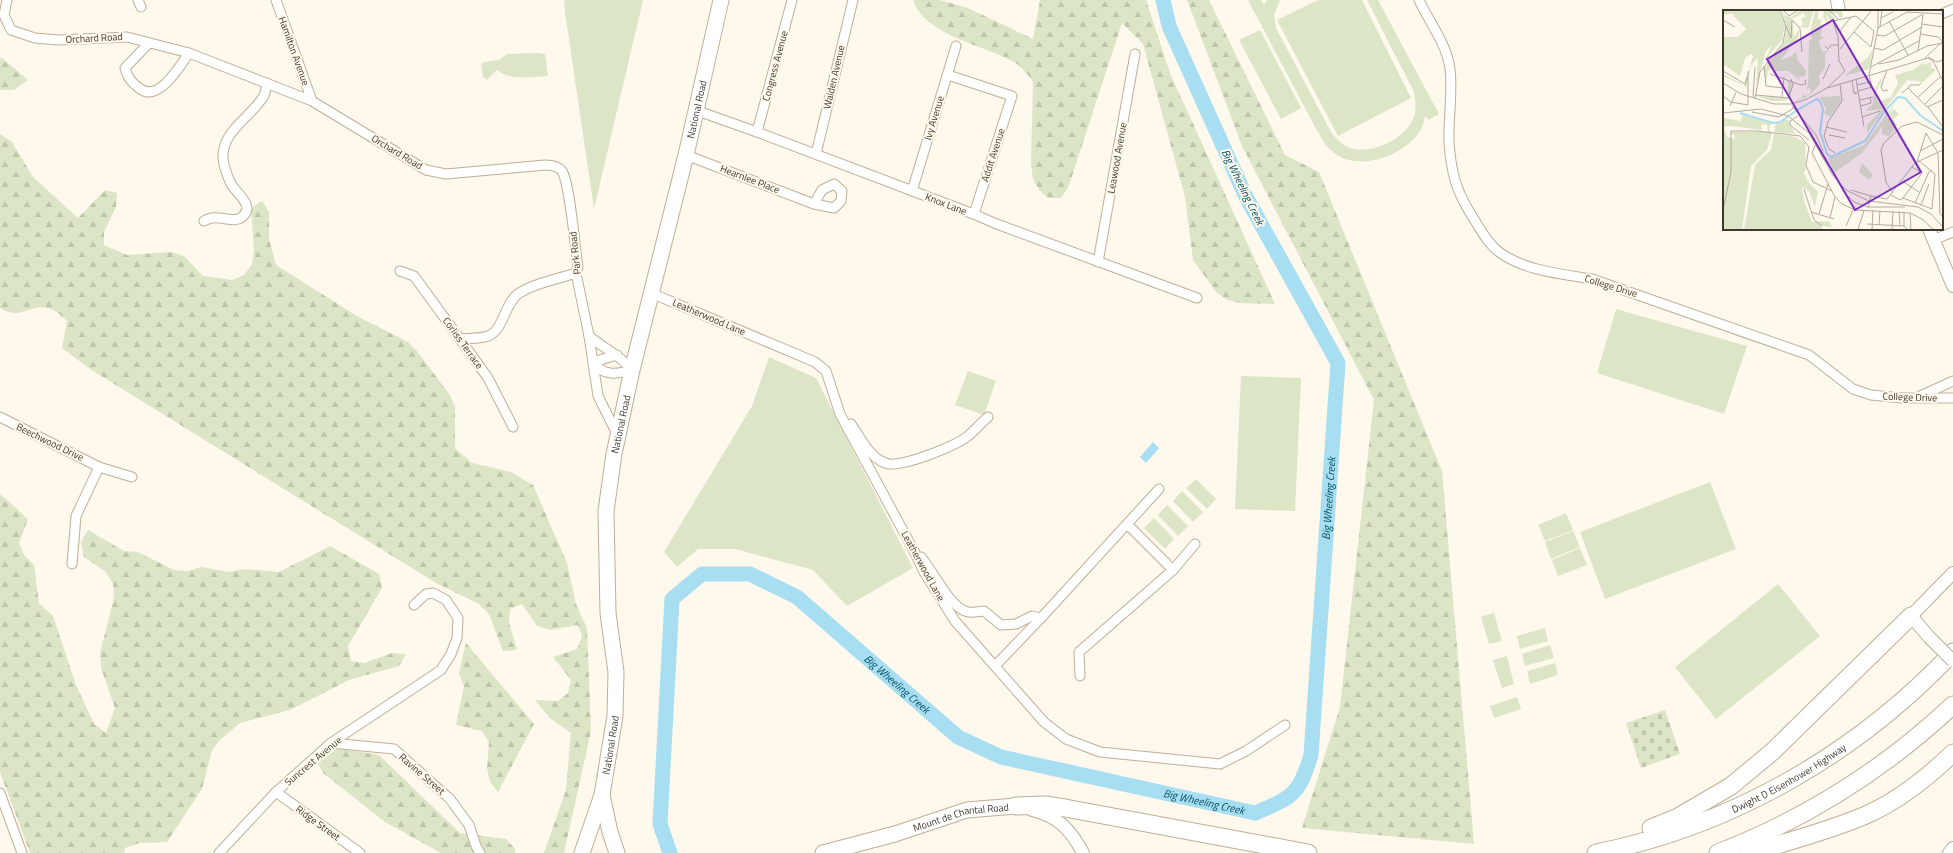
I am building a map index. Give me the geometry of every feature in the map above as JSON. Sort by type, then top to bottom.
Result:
[{"type":"highway","points":[[1588,853],[1678,817],[1731,786],[1772,752],[1911,616]]},
{"type":"highway","name":"Dwight D Eisenhower Highway","points":[[1596,853],[1633,846],[1708,820],[1794,779],[1847,744],[1882,718],[1913,693],[1953,652]]},
{"type":"highway","points":[[1718,853],[1750,840],[1825,802],[1899,752],[1953,705]]},
{"type":"highway","points":[[1750,853],[1840,825],[1867,814],[1890,802],[1934,771],[1953,753]]},
{"type":"highway","points":[[1016,806],[1044,805],[1065,808],[1308,853]]},
{"type":"main road","name":"National Road","points":[[582,853],[602,794],[615,716],[616,672],[608,613],[606,505],[617,436],[686,154],[721,0]]},
{"type":"main road","points":[[602,794],[610,832],[618,853]]},
{"type":"main road","name":"Mount de Chantal Road","points":[[823,853],[895,834],[967,810],[1016,806]]},
{"type":"street","name":"Orchard Road","points":[[7,0],[4,15],[11,30],[35,38],[50,39],[127,37],[189,53],[312,101],[426,170],[446,174],[545,165],[562,170]]},
{"type":"street","name":"Hamilton Avenue","points":[[276,0],[312,101]]},
{"type":"street","name":"Congress Avenue","points":[[758,132],[792,0]]},
{"type":"street","name":"Walden Avenue","points":[[816,154],[853,0]]},
{"type":"street","name":"College Drive","points":[[1419,0],[1445,49],[1450,68],[1449,142],[1452,172],[1460,197],[1486,238],[1499,252],[1523,264],[1598,281],[1810,355],[1854,388],[1871,395],[1915,398],[1953,398]]},
{"type":"street","points":[[1837,0],[1839,10]]},
{"type":"street","points":[[1943,14],[1953,9]]},
{"type":"street","points":[[149,43],[125,68],[129,80],[142,91],[153,92],[162,87],[178,70],[189,53]]},
{"type":"street","name":"Ivy Avenue","points":[[912,191],[956,46]]},
{"type":"street","name":"Leawood Avenue","points":[[1098,262],[1135,54]]},
{"type":"street","name":"Addit Avenue","points":[[948,75],[1012,96],[974,214]]},
{"type":"street","points":[[204,221],[209,217],[236,220],[242,217],[245,211],[246,205],[243,197],[231,184],[223,157],[231,133],[264,96],[267,83]]},
{"type":"street","name":"Knox Lane","points":[[696,110],[1197,298]]},
{"type":"street","name":"Hearnlee Place","points":[[686,154],[814,204]]},
{"type":"street","name":"Park Road","points":[[562,170],[567,185],[578,267],[576,273],[589,336],[598,396],[617,436]]},
{"type":"street","points":[[1953,232],[1931,235],[1953,286]]},
{"type":"street","name":"Corliss Terrace","points":[[400,271],[414,276],[460,339],[488,378],[513,427]]},
{"type":"street","points":[[460,339],[487,336],[494,333],[509,304],[517,294],[537,285],[576,273]]},
{"type":"street","name":"Leatherwood Lane","points":[[651,293],[816,362],[826,371],[840,414],[924,572],[954,621],[1044,722],[1066,738],[1100,752],[1220,764],[1246,751],[1285,725]]},
{"type":"street","points":[[589,336],[602,348],[617,355],[632,370]]},
{"type":"street","points":[[617,355],[593,362],[600,370],[612,374],[632,370]]},
{"type":"street","points":[[1915,398],[1953,381]]},
{"type":"street","points":[[835,400],[871,454],[885,463],[899,464],[957,443],[968,436],[988,417]]},
{"type":"street","name":"Beechwood Drive","points":[[0,418],[99,467],[132,477]]},
{"type":"street","points":[[72,564],[76,516],[99,467]]},
{"type":"street","points":[[995,666],[1159,490]]},
{"type":"street","points":[[1128,525],[1173,570]]},
{"type":"street","points":[[1080,676],[1079,652],[1173,570],[1195,544]]},
{"type":"street","points":[[914,551],[922,558],[953,601],[962,610],[972,612],[984,611],[1001,625],[1016,624],[1032,616],[1041,618]]},
{"type":"street","points":[[1953,573],[1911,616],[1953,661]]},
{"type":"street","name":"Suncrest Avenue","points":[[219,853],[276,792],[331,743],[441,670],[451,654],[458,638],[458,618],[446,600],[433,593],[426,594],[414,605]]},
{"type":"street","name":"Ravine Street","points":[[331,743],[394,750],[450,799],[469,825],[480,853]]},
{"type":"street","name":"Ridge Street","points":[[276,792],[360,853]]},
{"type":"street","points":[[0,793],[22,853]]},
{"type":"street","name":"Mount de Chantal Road","points":[[1016,806],[1046,813],[1061,821],[1076,840],[1083,853]]},
{"type":"street","points":[[1949,853],[1953,848]]},
{"type":"green space","points":[[564,0],[643,0],[594,209],[565,12]]},
{"type":"green space","points":[[913,0],[940,0],[968,8],[1033,39],[1040,0],[1146,0],[1170,73],[1275,304],[1238,303],[1226,299],[1217,293],[1193,260],[1185,197],[1143,44],[1122,23],[1068,188],[1061,198],[1048,198],[1039,190],[1033,179],[1031,164],[1033,82],[1022,68],[1014,62],[943,31],[930,22],[920,12]]},
{"type":"green space","points":[[1187,0],[1209,0],[1285,155],[1319,172],[1442,471],[1474,844],[1302,828],[1340,707],[1374,400],[1242,146]]},
{"type":"green space","points":[[1248,0],[1261,0],[1264,5],[1267,0],[1280,0],[1274,15],[1276,28],[1332,134],[1345,145],[1354,149],[1363,150],[1381,146],[1397,137],[1410,125],[1415,111],[1416,104],[1414,92],[1367,0],[1378,0],[1439,114],[1429,120],[1425,116],[1421,129],[1413,140],[1392,154],[1380,159],[1367,161],[1355,161],[1343,158],[1330,150],[1325,144]]},
{"type":"green space","points":[[1318,0],[1362,0],[1411,98],[1338,136],[1277,20]]},
{"type":"green space","points":[[1260,30],[1301,108],[1281,119],[1239,40]]},
{"type":"green space","points":[[507,54],[545,54],[548,76],[515,77],[508,76],[497,70],[487,80],[483,77],[481,65],[484,62],[499,60]]},
{"type":"green space","points":[[2,58],[28,80],[14,90],[0,90],[0,59]]},
{"type":"green space","points":[[0,134],[12,142],[33,177],[78,218],[105,190],[117,193],[116,207],[104,232],[104,245],[127,255],[171,252],[184,256],[203,276],[232,280],[244,275],[252,264],[254,251],[251,208],[262,201],[269,212],[269,239],[276,265],[357,316],[408,342],[417,351],[450,395],[455,407],[455,448],[472,463],[511,472],[533,485],[567,563],[576,604],[587,628],[591,731],[564,853],[544,853],[566,790],[571,733],[550,718],[535,700],[558,701],[568,693],[571,680],[553,657],[577,649],[582,637],[578,625],[550,630],[537,626],[522,604],[510,609],[509,623],[517,650],[503,651],[489,614],[479,604],[436,583],[90,369],[62,348],[67,321],[57,312],[48,308],[39,307],[17,313],[9,312],[0,308]]},
{"type":"green space","points":[[1616,309],[1747,346],[1724,414],[1597,373]]},
{"type":"green space","points":[[769,357],[816,378],[913,568],[847,606],[813,570],[735,549],[698,549],[677,567],[664,552],[752,406]]},
{"type":"green space","points":[[968,371],[996,381],[984,415],[955,405]]},
{"type":"green space","points":[[1241,376],[1301,378],[1295,511],[1235,509]]},
{"type":"green space","points":[[1196,479],[1216,499],[1207,509],[1186,488]]},
{"type":"green space","points":[[1710,482],[1736,549],[1605,599],[1580,532]]},
{"type":"green space","points":[[1182,491],[1203,512],[1193,522],[1173,501]]},
{"type":"green space","points":[[0,494],[28,519],[19,543],[24,555],[34,565],[39,603],[53,616],[76,685],[94,724],[106,733],[115,708],[101,668],[100,653],[114,598],[113,584],[106,572],[84,557],[81,542],[88,530],[124,551],[138,552],[174,570],[187,571],[202,567],[229,572],[244,569],[279,572],[330,546],[379,574],[382,588],[348,646],[351,661],[364,663],[392,653],[406,654],[399,666],[349,680],[290,710],[240,723],[220,740],[212,750],[202,789],[167,842],[140,843],[125,848],[124,853],[30,853],[0,772]]},
{"type":"green space","points":[[1167,505],[1188,526],[1178,536],[1158,515]]},
{"type":"green space","points":[[1566,513],[1573,530],[1545,541],[1538,525]]},
{"type":"green space","points":[[1154,518],[1174,539],[1165,549],[1144,528]]},
{"type":"green space","points":[[1573,531],[1580,547],[1551,559],[1545,542]]},
{"type":"green space","points":[[1580,548],[1587,565],[1558,576],[1552,560]]},
{"type":"green space","points":[[1778,584],[1820,636],[1716,719],[1675,667]]},
{"type":"green space","points":[[1494,613],[1502,641],[1489,644],[1481,617]]},
{"type":"green space","points":[[1545,628],[1548,641],[1520,649],[1517,636]]},
{"type":"green space","points":[[466,643],[534,724],[498,792],[490,782],[487,768],[489,742],[482,731],[456,725],[464,686],[459,673]]},
{"type":"green space","points":[[1550,645],[1554,658],[1525,666],[1522,654]]},
{"type":"green space","points":[[1507,656],[1514,684],[1502,688],[1493,660]]},
{"type":"green space","points":[[1555,663],[1558,675],[1530,684],[1527,671]]},
{"type":"green space","points":[[1517,697],[1521,709],[1494,718],[1490,706]]},
{"type":"green space","points":[[1665,710],[1680,754],[1641,768],[1626,723]]},
{"type":"green space","points":[[338,748],[379,755],[460,833],[506,839],[515,849],[515,853],[441,853],[385,822],[323,773],[316,761],[326,752]]},
{"type":"water","points":[[1153,442],[1159,448],[1146,463],[1140,457]]},
{"type":"waterway","name":"Big Wheeling Creek","points":[[670,853],[660,824],[672,599],[702,574],[750,574],[797,597],[958,737],[1001,757],[1255,813],[1286,798],[1293,793],[1303,779],[1311,755],[1338,363],[1246,197],[1169,26],[1163,0]]}]
